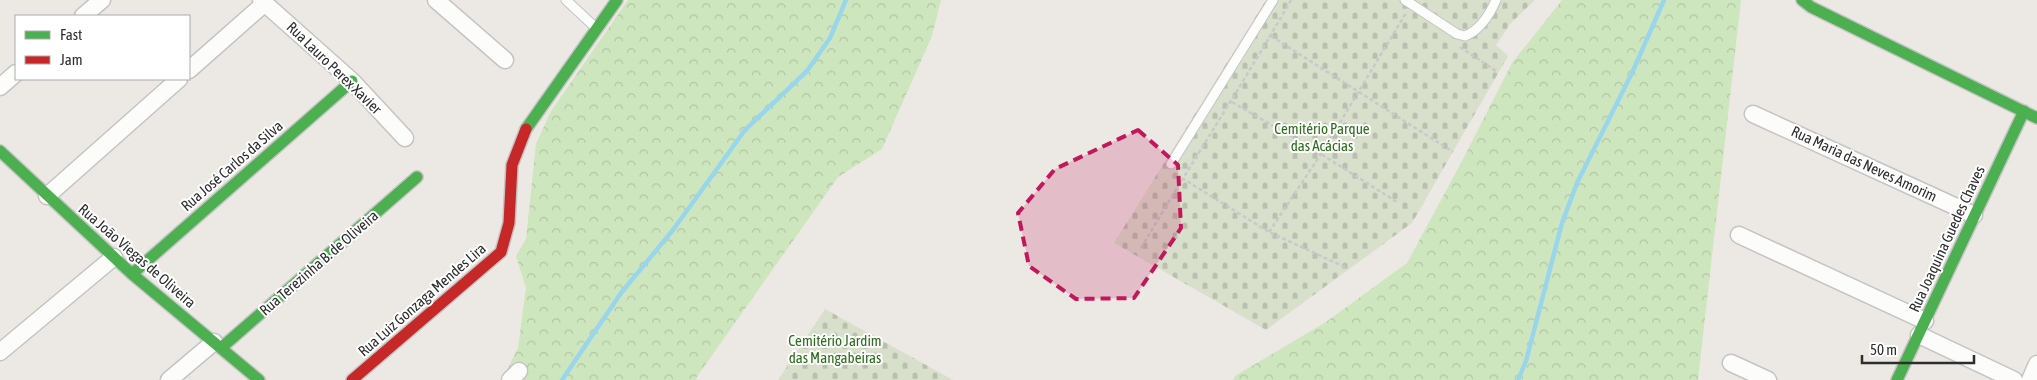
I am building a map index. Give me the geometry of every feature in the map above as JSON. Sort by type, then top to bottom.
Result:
[{"type":"street","points":[[84,15],[102,0]]},
{"type":"street","points":[[436,0],[505,60]]},
{"type":"street","name":"Rua Luiz Gonzaga Mendes Lira","points":[[352,380],[500,252],[507,238],[512,168],[517,147],[527,126],[617,0]]},
{"type":"street","points":[[1802,0],[1811,7],[2037,118]]},
{"type":"street","points":[[190,69],[263,1]]},
{"type":"street","name":"Rua Lauro Perex Xavier","points":[[263,1],[352,81],[406,138]]},
{"type":"street","points":[[0,87],[15,74]]},
{"type":"street","points":[[47,196],[178,80]]},
{"type":"street","name":"Rua José Carlos da Silva","points":[[132,274],[352,81]]},
{"type":"street","name":"Rua Joaquina Guedes Chaves","points":[[1897,380],[2024,111]]},
{"type":"street","name":"Rua Maria das Neves Amorim","points":[[1753,114],[1974,214]]},
{"type":"street","name":"Rua João Viegas de Oliveira","points":[[3,160],[47,196],[132,274],[259,380]]},
{"type":"street","name":"Rua Terezinha B. de Oliveira","points":[[169,380],[218,345],[416,177]]},
{"type":"street","points":[[1739,235],[1922,328],[2014,380]]},
{"type":"street","points":[[0,352],[114,257]]},
{"type":"street","points":[[1731,363],[1768,380]]},
{"type":"street","points":[[2030,380],[2037,364]]},
{"type":"lane","points":[[566,0],[596,28]]},
{"type":"lane","points":[[1172,164],[1273,0]]},
{"type":"lane","points":[[1405,0],[1457,34],[1466,36],[1474,33],[1491,11],[1496,0]]},
{"type":"path","points":[[1140,248],[1182,178],[1232,102],[1291,0]]},
{"type":"path","points":[[1269,232],[1360,92],[1406,12]]},
{"type":"path","points":[[1270,36],[1453,152]]},
{"type":"path","points":[[1232,102],[1321,154],[1397,202]]},
{"type":"path","points":[[1182,178],[1269,232],[1347,268]]},
{"type":"highlighted area","points":[[1138,130],[1178,165],[1181,228],[1134,298],[1076,299],[1029,266],[1018,213],[1055,169]]},
{"type":"green space","points":[[628,0],[941,0],[932,36],[882,149],[838,177],[696,378],[697,380],[502,380],[518,348],[526,288],[516,256],[526,239],[536,144],[551,111]]},
{"type":"green space","name":"Cemitério Parque das Acácias","points":[[1266,0],[1535,0],[1511,23],[1496,45],[1508,56],[1412,223],[1266,330],[1114,243]]},
{"type":"green space","points":[[1562,0],[1741,0],[1698,380],[1233,380],[1235,376],[1326,322],[1407,263],[1512,63]]},
{"type":"green space","name":"Cemitério Jardim das Mangabeiras","points":[[825,309],[953,380],[778,380]]},
{"type":"waterway","points":[[562,380],[621,293],[673,230],[745,130],[807,71],[830,38],[846,0]]},
{"type":"waterway","points":[[1518,380],[1526,361],[1562,223],[1577,183],[1632,73],[1664,0]]},
{"type":"traffic: fast","points":[[526,129],[617,0]]},
{"type":"traffic: fast","points":[[1802,0],[1811,7],[2037,118]]},
{"type":"traffic: fast","points":[[132,274],[352,81]]},
{"type":"traffic: fast","points":[[1897,380],[2024,111]]},
{"type":"traffic: fast","points":[[0,151],[132,274],[259,380]]},
{"type":"traffic: fast","points":[[221,348],[417,177]]},
{"type":"traffic: jam","points":[[352,380],[501,252],[509,223],[512,165],[526,129]]}]
